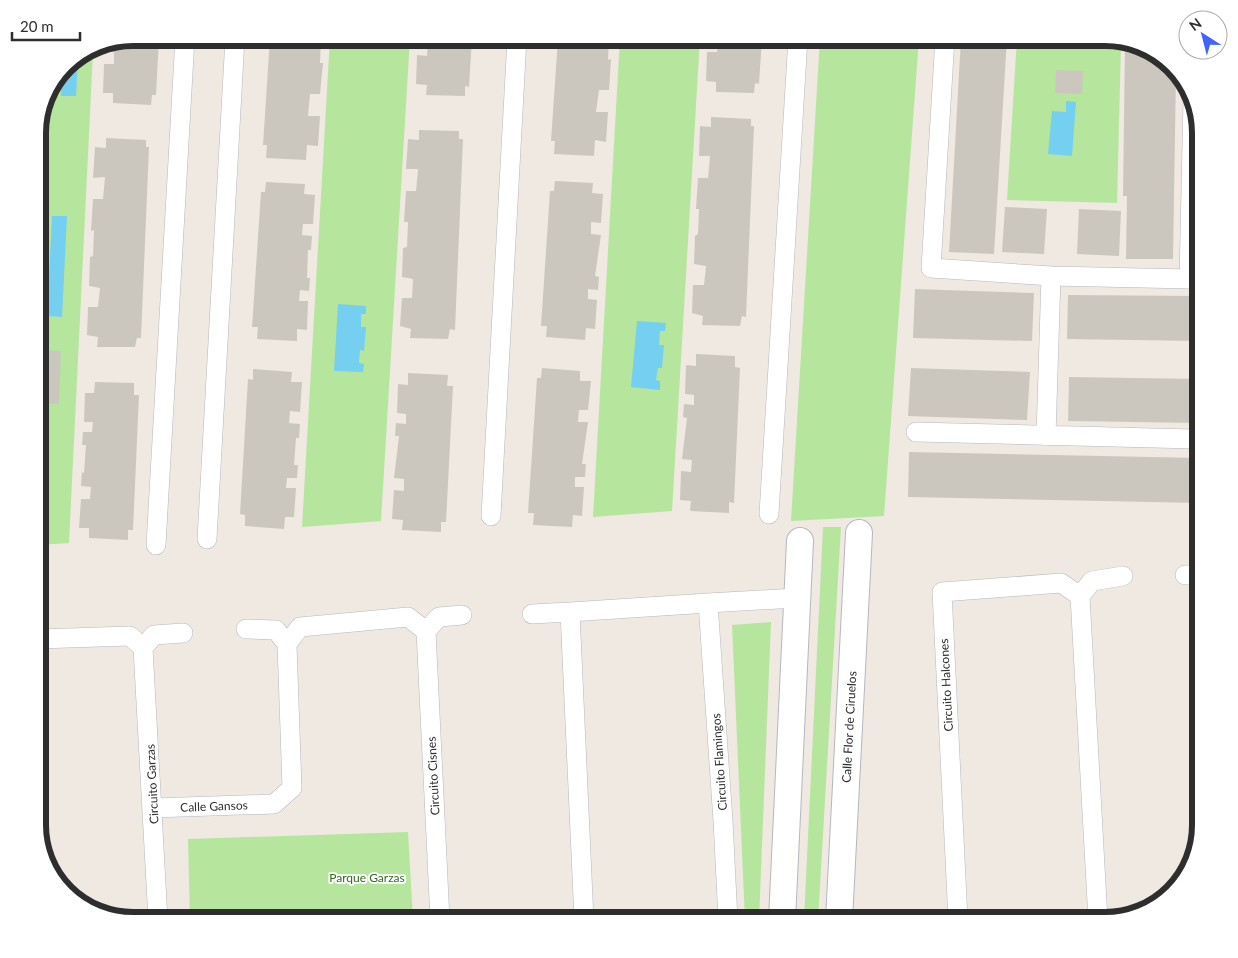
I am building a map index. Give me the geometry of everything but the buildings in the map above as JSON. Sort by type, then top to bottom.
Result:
[{"type":"main road","name":"Calle Flor de Ciruelos","points":[[839,912],[859,533]]},
{"type":"main road","points":[[782,912],[800,541]]},
{"type":"street","points":[[156,545],[185,46]]},
{"type":"street","points":[[207,539],[235,46]]},
{"type":"street","points":[[491,516],[517,46]]},
{"type":"street","points":[[769,514],[798,46]]},
{"type":"street","points":[[945,46],[931,268],[1050,276],[1189,279],[1192,144]]},
{"type":"street","points":[[1046,436],[1050,276]]},
{"type":"street","points":[[916,432],[1192,439]]},
{"type":"street","points":[[1098,912],[1080,596],[1092,581],[1123,576]]},
{"type":"street","name":"Circuito Halcones","points":[[958,912],[942,592],[1061,583],[1080,596]]},
{"type":"street","points":[[532,614],[796,598]]},
{"type":"street","name":"Circuito Flamingos","points":[[708,603],[724,821],[728,912]]},
{"type":"street","points":[[570,612],[584,912]]},
{"type":"street","points":[[246,629],[276,630],[286,644],[300,627],[408,617],[426,632],[439,617],[462,615]]},
{"type":"street","name":"Circuito Cisnes","points":[[426,632],[440,912]]},
{"type":"street","points":[[46,639],[130,636],[143,648],[154,636],[183,633]]},
{"type":"street","name":"Calle Gansos","points":[[153,808],[274,804],[292,788],[286,644]]},
{"type":"street","name":"Circuito Garzas","points":[[143,648],[158,912]]},
{"type":"green space","points":[[330,46],[410,46],[381,521],[302,527]]},
{"type":"green space","points":[[620,46],[700,46],[672,511],[593,517]]},
{"type":"green space","points":[[820,46],[918,46],[884,516],[791,521]]},
{"type":"green space","points":[[1017,46],[1105,46],[1121,48],[1117,203],[1007,200]]},
{"type":"green space","points":[[93,57],[69,543],[46,544],[46,127],[49,110],[64,80],[76,68]]},
{"type":"green space","points":[[823,527],[841,527],[818,912],[804,912]]},
{"type":"green space","points":[[771,622],[759,912],[745,912],[732,625]]},
{"type":"green space","name":"Parque Garzas","points":[[408,832],[413,912],[190,912],[188,839]]},
{"type":"water","points":[[78,67],[76,96],[61,96],[62,84]]},
{"type":"water","points":[[1066,101],[1076,102],[1072,156],[1048,154],[1052,111],[1066,112]]},
{"type":"water","points":[[52,216],[67,216],[62,317],[47,316]]},
{"type":"water","points":[[338,304],[366,306],[366,314],[361,314],[361,327],[366,327],[364,351],[360,350],[359,363],[364,364],[363,372],[334,371]]},
{"type":"water","points":[[637,321],[666,323],[665,331],[660,331],[659,345],[664,345],[662,368],[658,368],[656,380],[660,381],[660,390],[631,387]]}]
